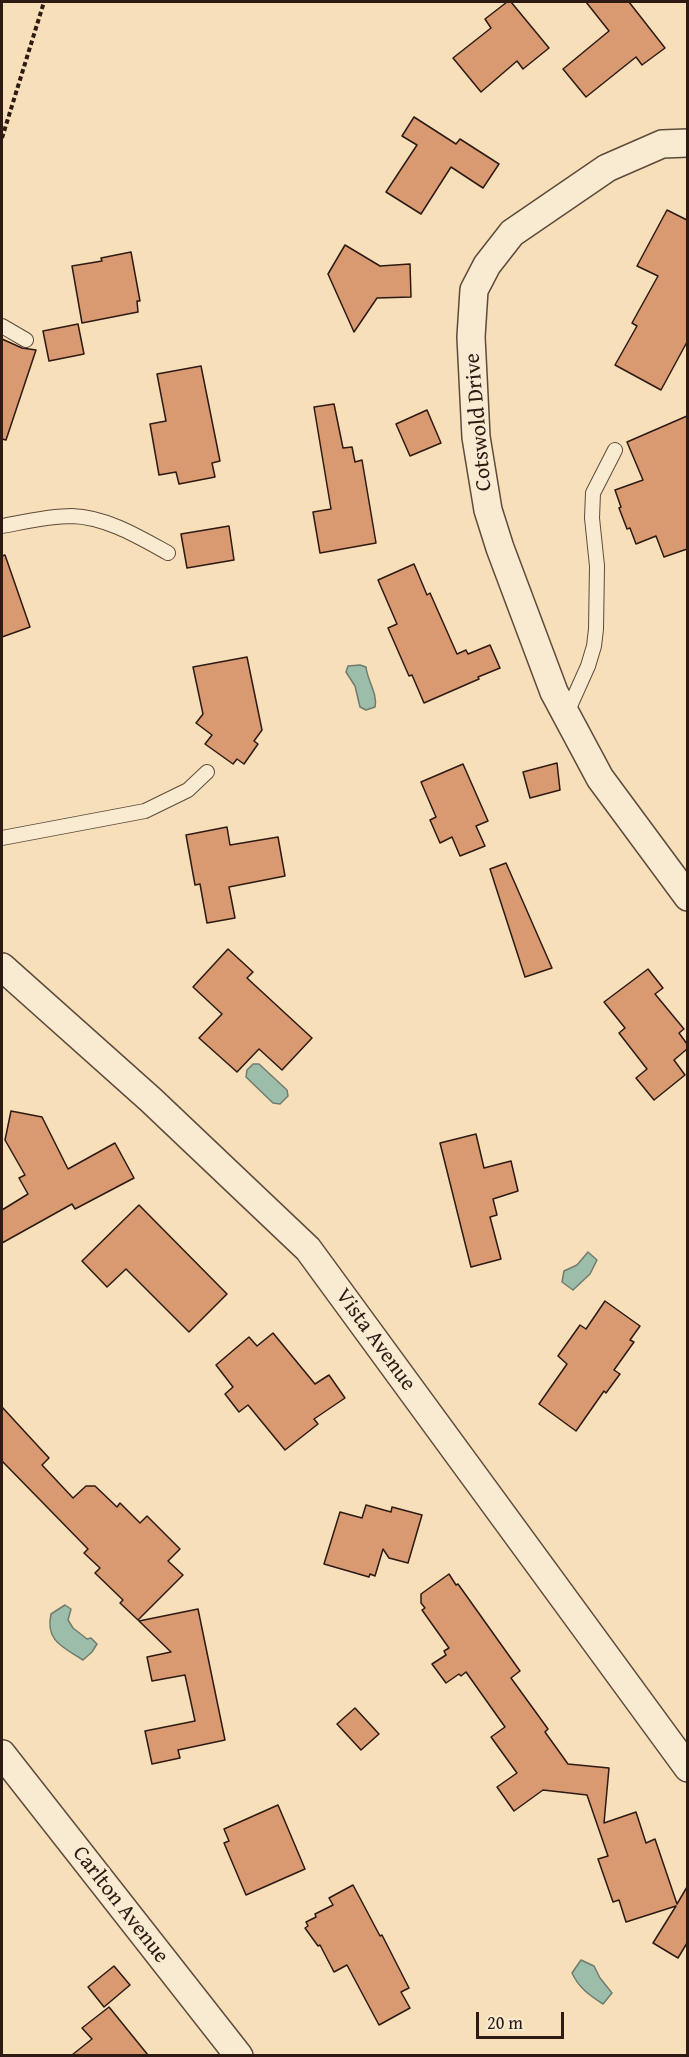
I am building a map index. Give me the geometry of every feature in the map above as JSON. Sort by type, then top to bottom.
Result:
[{"type":"street","name":"Cotswold Drive","points":[[682,890],[600,778],[554,692],[488,510],[476,437],[471,337],[474,290],[487,265],[513,233],[607,168],[662,144],[687,143]]},
{"type":"street","name":"Vista Avenue","points":[[2,967],[152,1100],[308,1250],[687,1768]]},
{"type":"street","name":"Carlton Avenue","points":[[2,1755],[239,2055]]},
{"type":"lane","points":[[2,326],[26,340]]},
{"type":"lane","points":[[565,716],[588,666],[594,646],[597,629],[597,566],[592,518],[593,493],[615,450]]},
{"type":"lane","points":[[2,526],[73,516],[101,522],[129,532],[168,553]]},
{"type":"lane","points":[[2,838],[145,811],[188,790],[207,772]]},
{"type":"path","points":[[2,138],[44,2]]},
{"type":"shaded area","points":[[348,666],[366,667],[376,702],[375,707],[366,710],[360,707],[355,686],[346,672]]},
{"type":"shaded area","points":[[253,1064],[259,1064],[287,1090],[288,1096],[280,1104],[273,1103],[246,1077],[247,1070]]},
{"type":"shaded area","points":[[588,1252],[597,1260],[590,1274],[573,1290],[562,1282],[564,1271],[577,1265]]},
{"type":"shaded area","points":[[65,1605],[71,1609],[68,1620],[73,1628],[97,1644],[83,1660],[57,1642],[51,1631],[51,1614]]},
{"type":"shaded area","points":[[581,1960],[594,1966],[612,1993],[603,2004],[585,1991],[572,1973]]},
{"type":"building","points":[[507,2],[511,2],[549,48],[523,69],[517,61],[481,92],[453,58],[491,28],[485,19]]},
{"type":"building","points":[[586,2],[629,2],[665,48],[642,65],[636,57],[586,97],[563,69],[609,31]]},
{"type":"building","points":[[414,117],[456,144],[460,139],[499,164],[483,188],[451,167],[421,214],[386,192],[417,145],[402,136]]},
{"type":"building","points":[[667,210],[687,220],[687,342],[661,390],[615,365],[637,326],[632,323],[658,276],[637,266]]},
{"type":"building","points":[[345,245],[380,266],[410,264],[411,297],[377,298],[354,332],[328,274]]},
{"type":"building","points":[[131,252],[140,301],[137,301],[138,312],[82,323],[72,266],[102,261],[101,258]]},
{"type":"building","points":[[78,324],[84,354],[49,361],[43,331]]},
{"type":"building","points":[[2,339],[22,348],[36,350],[6,440],[2,439]]},
{"type":"building","points":[[201,366],[220,461],[212,463],[215,477],[179,484],[176,472],[159,475],[150,424],[166,421],[157,374]]},
{"type":"building","points":[[334,404],[343,448],[352,447],[355,462],[362,460],[376,543],[320,553],[313,512],[331,509],[314,407]]},
{"type":"building","points":[[427,410],[441,443],[410,456],[396,424]]},
{"type":"building","points":[[687,416],[687,549],[664,557],[656,536],[636,544],[630,528],[627,529],[615,490],[643,480],[627,442]]},
{"type":"building","points":[[229,526],[234,560],[187,568],[181,534]]},
{"type":"building","points":[[5,555],[30,627],[2,637],[2,556]]},
{"type":"building","points":[[414,564],[427,595],[430,593],[457,654],[466,650],[468,654],[490,645],[500,668],[424,703],[412,675],[409,676],[388,628],[397,624],[378,580]]},
{"type":"building","points":[[247,657],[262,730],[254,741],[258,744],[244,764],[237,759],[233,764],[205,744],[212,735],[196,723],[203,714],[193,667]]},
{"type":"building","points":[[557,763],[560,790],[530,798],[523,772]]},
{"type":"building","points":[[463,764],[488,821],[476,826],[485,846],[460,856],[452,837],[440,843],[430,820],[436,817],[421,782]]},
{"type":"building","points":[[227,827],[230,845],[278,837],[285,876],[229,887],[235,918],[207,923],[200,884],[195,885],[186,835]]},
{"type":"building","points":[[506,863],[552,968],[525,977],[490,869]]},
{"type":"building","points":[[228,949],[253,972],[247,978],[312,1038],[282,1070],[259,1049],[237,1072],[199,1038],[222,1014],[193,987]]},
{"type":"building","points":[[648,969],[663,988],[655,994],[684,1029],[679,1033],[687,1044],[687,1049],[674,1060],[685,1075],[654,1100],[636,1078],[647,1069],[619,1033],[625,1028],[604,1002]]},
{"type":"building","points":[[11,1111],[42,1117],[68,1169],[115,1143],[134,1178],[75,1209],[72,1204],[2,1243],[2,1210],[28,1194],[19,1178],[25,1175],[5,1140]]},
{"type":"building","points":[[476,1134],[484,1168],[511,1161],[518,1191],[493,1199],[497,1215],[490,1217],[501,1259],[471,1267],[440,1143]]},
{"type":"building","points":[[139,1205],[227,1294],[189,1332],[126,1269],[107,1287],[82,1261]]},
{"type":"building","points":[[605,1301],[640,1326],[630,1340],[634,1342],[614,1370],[620,1374],[606,1393],[604,1391],[576,1431],[539,1404],[567,1364],[558,1356],[580,1325],[586,1329]]},
{"type":"building","points":[[273,1333],[315,1384],[329,1375],[345,1398],[314,1419],[318,1424],[285,1450],[248,1405],[239,1412],[225,1394],[233,1387],[216,1365],[249,1337],[257,1346]]},
{"type":"building","points":[[2,1407],[49,1458],[42,1465],[73,1498],[86,1486],[95,1486],[117,1507],[120,1503],[140,1523],[147,1516],[180,1549],[168,1561],[183,1575],[138,1620],[120,1603],[123,1600],[95,1573],[100,1568],[84,1553],[88,1549],[2,1461]]},
{"type":"building","points":[[366,1505],[391,1512],[392,1507],[422,1515],[408,1563],[389,1558],[383,1549],[375,1576],[370,1574],[369,1577],[324,1564],[340,1512],[362,1518]]},
{"type":"building","points":[[449,1574],[520,1671],[511,1678],[548,1729],[545,1732],[568,1764],[609,1768],[604,1823],[636,1812],[646,1843],[655,1839],[677,1904],[687,1887],[687,1943],[678,1958],[653,1943],[676,1906],[626,1922],[619,1900],[613,1902],[598,1859],[608,1856],[587,1795],[543,1790],[514,1811],[497,1787],[517,1773],[491,1737],[505,1727],[466,1672],[446,1683],[432,1664],[446,1655],[444,1651],[449,1648],[422,1610],[425,1608],[421,1603],[421,1594]]},
{"type":"building","points":[[198,1609],[225,1740],[178,1750],[180,1758],[152,1764],[145,1731],[195,1721],[185,1675],[152,1681],[147,1657],[171,1652],[139,1621]]},
{"type":"building","points":[[355,1708],[379,1734],[361,1750],[337,1724]]},
{"type":"building","points":[[278,1805],[305,1869],[246,1895],[224,1843],[229,1841],[224,1829]]},
{"type":"building","points":[[353,1885],[409,1988],[401,1992],[410,2008],[379,2025],[347,1965],[334,1972],[320,1945],[318,1946],[305,1928],[308,1926],[306,1922],[316,1917],[315,1914],[333,1905],[329,1898]]},
{"type":"building","points":[[114,1966],[130,1985],[104,2007],[88,1987]]},
{"type":"building","points":[[109,2007],[148,2055],[72,2055],[92,2039],[82,2028]]}]
